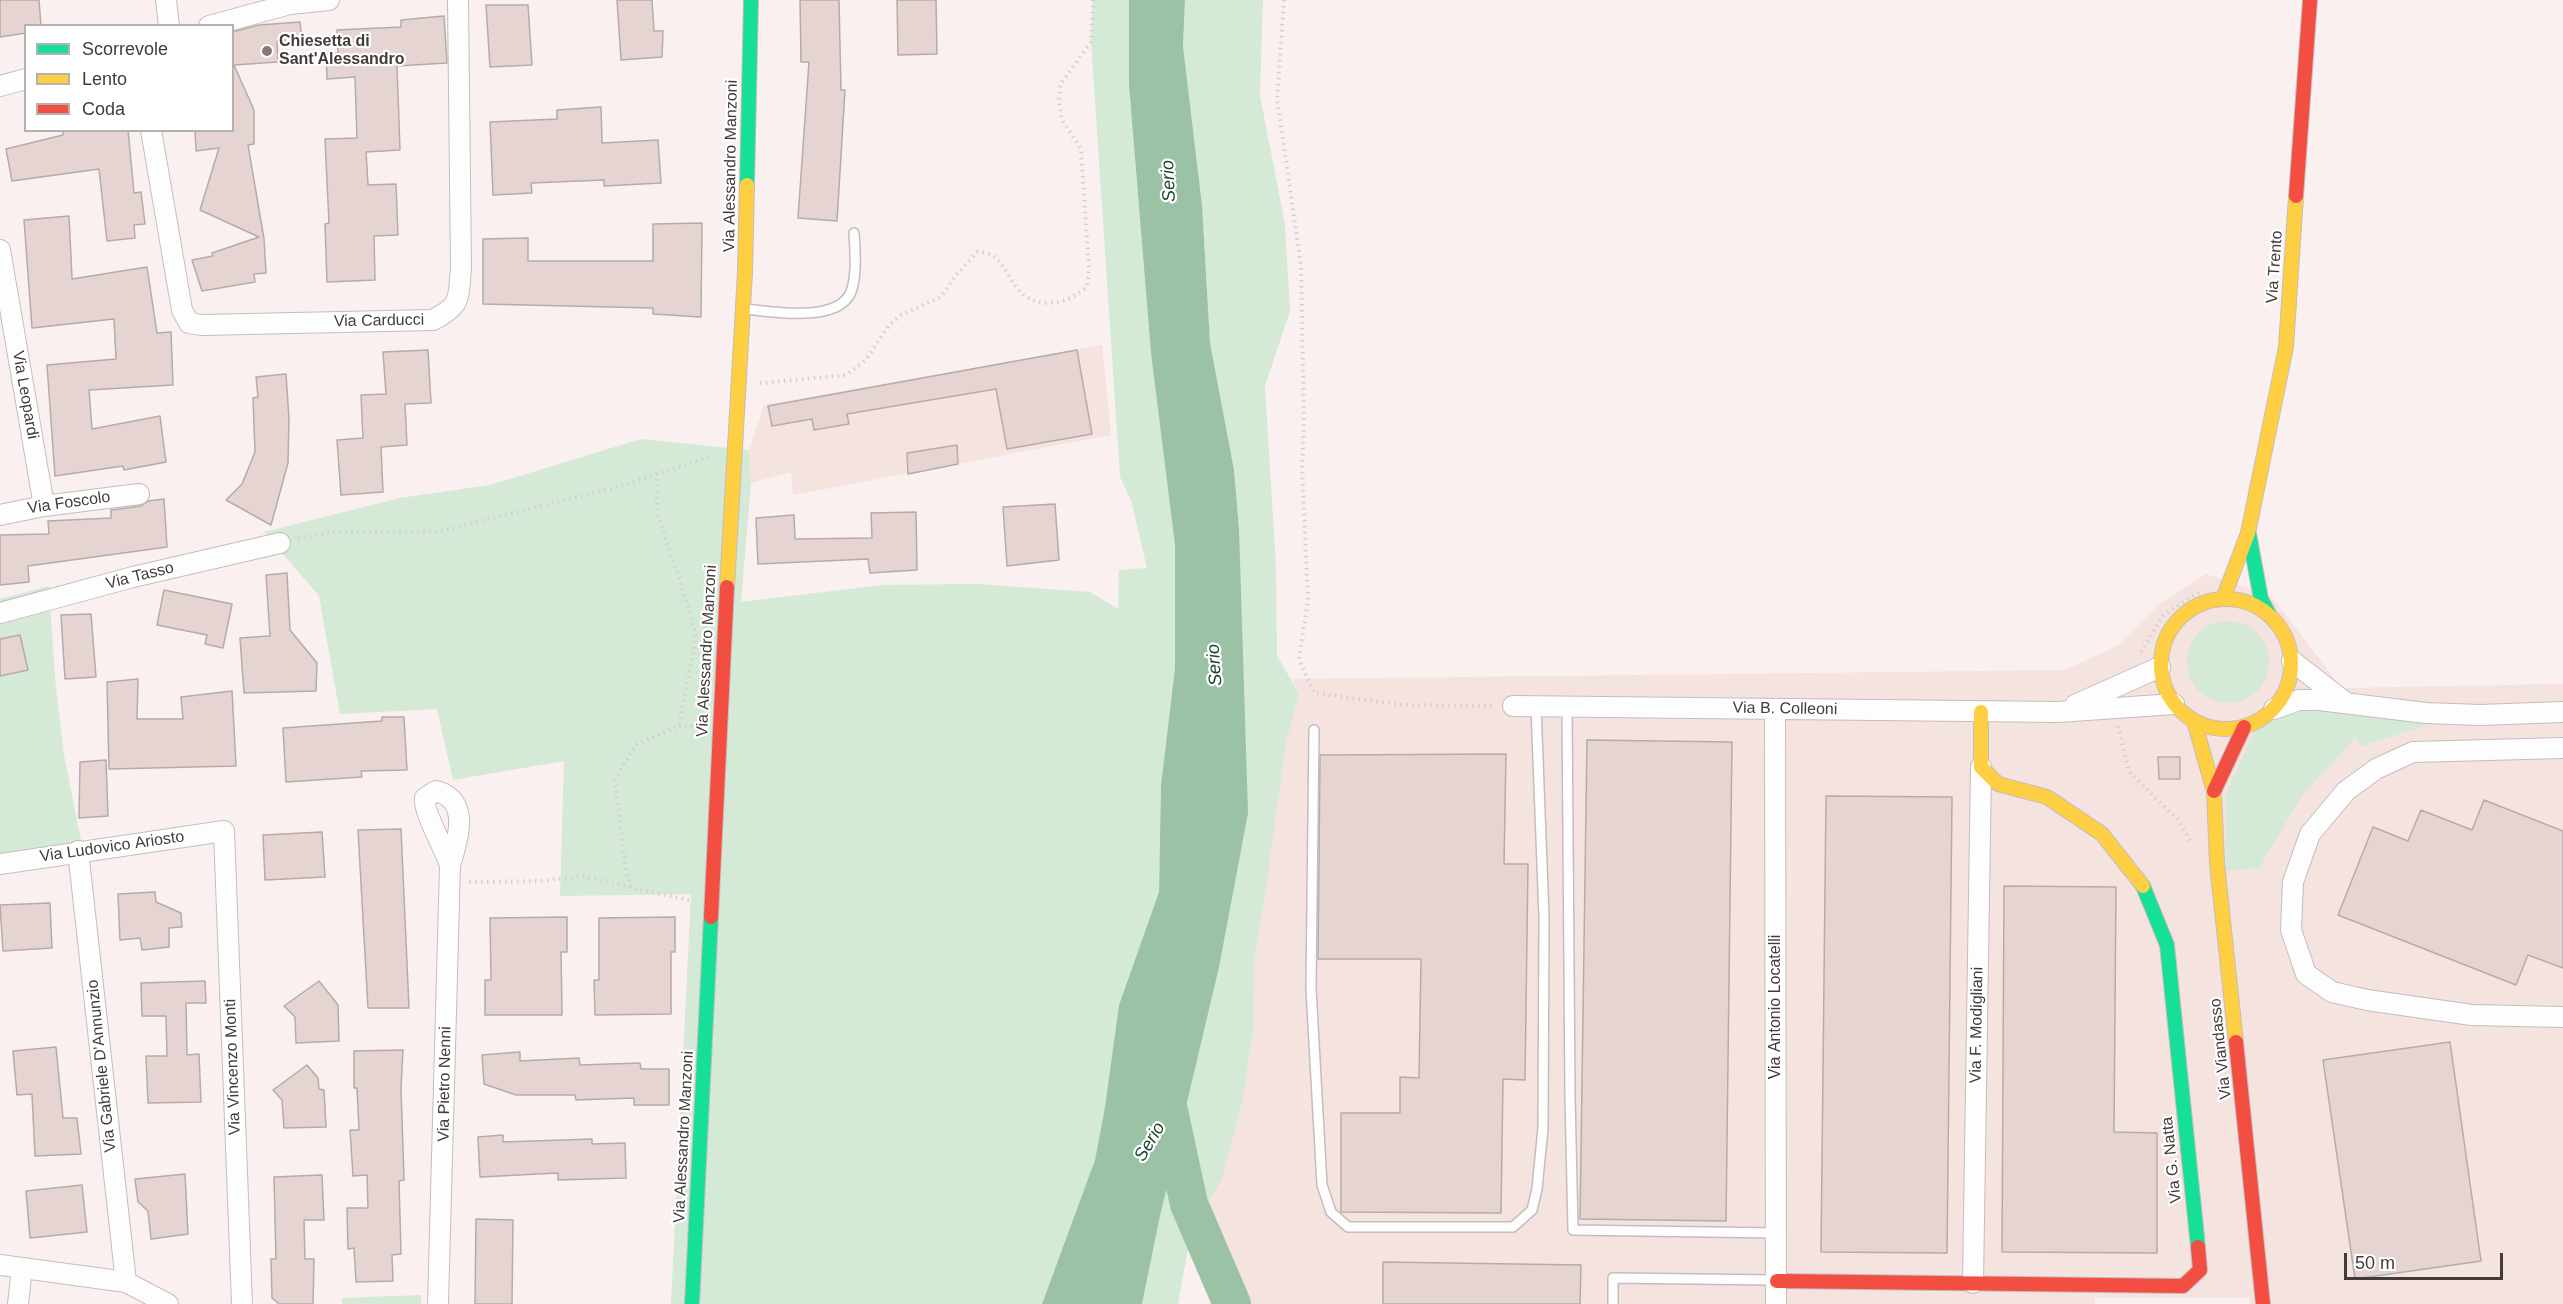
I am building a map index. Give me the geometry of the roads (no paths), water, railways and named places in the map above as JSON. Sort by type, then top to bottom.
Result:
[{"type":"street","points":[[166,0],[169,24]]},
{"type":"street","points":[[216,24],[290,4],[328,0]]},
{"type":"street","name":"Via Carducci","points":[[151,132],[182,310],[189,322],[202,325],[433,320],[451,310],[459,296],[461,268],[458,0]]},
{"type":"street","name":"Via Alessandro Manzoni","points":[[692,1304],[743,309],[751,0]]},
{"type":"street","name":"Via Trento","points":[[2223,599],[2248,532],[2286,346],[2310,0]]},
{"type":"street","points":[[0,86],[24,80]]},
{"type":"street","name":"Via Leopardi","points":[[0,250],[44,506]]},
{"type":"street","name":"Via Foscolo","points":[[0,515],[44,506],[139,494]]},
{"type":"street","name":"Via Trento","points":[[2248,532],[2259,590],[2270,616]]},
{"type":"street","name":"Via Tasso","points":[[0,613],[133,577],[280,543]]},
{"type":"street","points":[[2223,599],[2248,603],[2270,616],[2282,629],[2289,645],[2292,661],[2290,679],[2284,695],[2274,709],[2260,721],[2244,728],[2218,729],[2194,721],[2174,704],[2164,687],[2160,667],[2163,647],[2171,628],[2185,613],[2203,603],[2223,599]]},
{"type":"street","points":[[2292,661],[2349,705]]},
{"type":"street","name":"Via B. Colleoni","points":[[2058,712],[2160,667]]},
{"type":"street","points":[[2274,709],[2299,700],[2319,699],[2349,705],[2426,713],[2480,715],[2563,712]]},
{"type":"street","name":"Via B. Colleoni","points":[[1512,706],[2058,712],[2174,704]]},
{"type":"street","name":"Via Antonio Locatelli","points":[[1774,709],[1776,1304]]},
{"type":"street","points":[[1981,712],[1981,767]]},
{"type":"street","name":"Via Viandasso","points":[[2194,721],[2214,791],[2217,864],[2263,1304]]},
{"type":"street","name":"Via Viandasso","points":[[2214,791],[2244,728]]},
{"type":"street","points":[[2563,748],[2413,752],[2376,769],[2346,791],[2310,834],[2293,882],[2291,930],[2306,974],[2332,992],[2367,1000],[2472,1015],[2563,1017]]},
{"type":"street","name":"Via F. Modigliani","points":[[1973,1283],[1981,767]]},
{"type":"street","name":"Via G. Natta","points":[[1777,1281],[2183,1286],[2200,1270],[2167,945],[2143,886],[2102,834],[2047,797],[1998,784],[1981,767]]},
{"type":"street","name":"Via Ludovico Ariosto","points":[[0,864],[224,831]]},
{"type":"street","name":"Via Vincenzo Monti","points":[[224,831],[242,1304]]},
{"type":"street","name":"Via Gabriele D'Annunzio","points":[[78,851],[126,1282]]},
{"type":"street","name":"Via Pietro Nenni","points":[[438,1304],[450,874]]},
{"type":"street","points":[[0,1265],[126,1282],[168,1304]]},
{"type":"street","points":[[18,1304],[22,1268]]},
{"type":"lane","points":[[743,309],[782,313],[818,312],[844,303],[852,291],[855,272],[854,233]]},
{"type":"lane","points":[[1314,730],[1311,989],[1322,1185],[1331,1212],[1348,1227],[1513,1227],[1532,1210],[1537,1189],[1543,1128],[1544,917],[1536,706]]},
{"type":"lane","points":[[1567,707],[1573,1230],[1777,1233]]},
{"type":"lane","points":[[1613,1304],[1613,1278],[1777,1281]]},
{"type":"water","name":"Serio","points":[[1129,0],[1185,0],[1183,46],[1202,205],[1210,343],[1234,470],[1239,529],[1248,813],[1219,967],[1160,1216],[1142,1304],[1042,1304],[1095,1160],[1119,1005],[1159,892],[1161,785],[1175,668],[1175,545],[1151,353],[1129,85]]},
{"type":"waterway","name":"Serio","points":[[1169,1111],[1189,1204],[1232,1304]]},
{"type":"place","name":"Chiesetta di Sant'Alessandro","points":[[267,51]]}]
